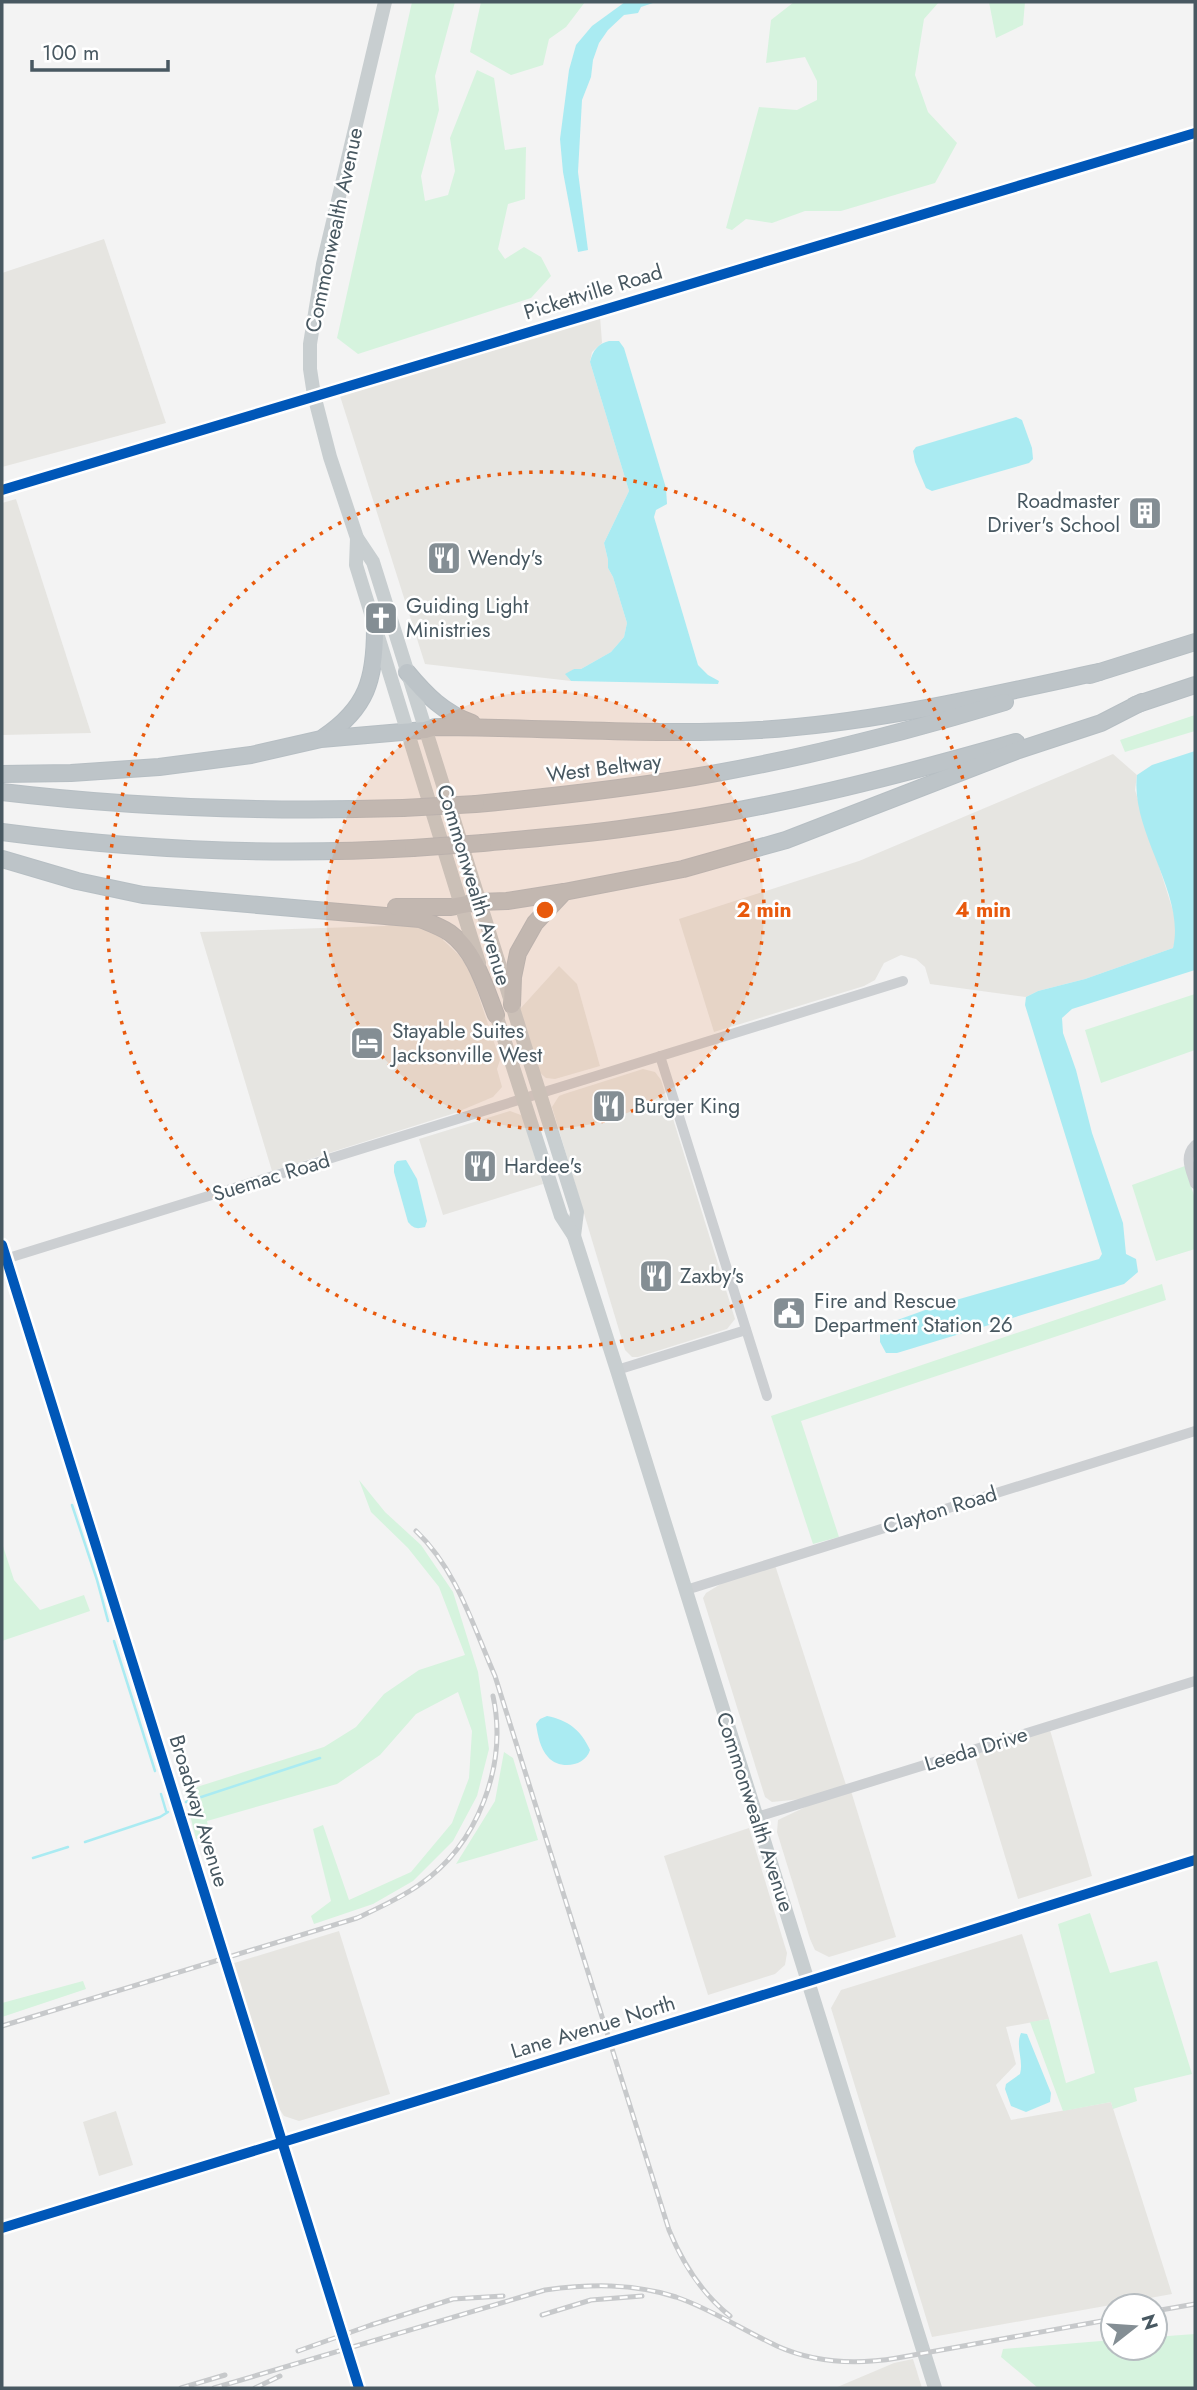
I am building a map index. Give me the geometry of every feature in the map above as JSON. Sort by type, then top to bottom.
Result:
[{"type":"highway","points":[[321,739],[343,724],[360,704],[373,673],[375,629]]},
{"type":"highway","name":"West Beltway","points":[[2,792],[82,802],[292,811],[476,804],[645,785],[788,759],[918,728],[1195,642]]},
{"type":"highway","points":[[407,672],[426,694],[453,716],[484,728]]},
{"type":"highway","points":[[2,774],[71,773],[170,766],[251,755],[321,739],[435,727],[680,732],[761,730],[896,715],[1099,672]]},
{"type":"highway","points":[[2,832],[146,846],[233,850],[413,848],[645,826],[775,802],[895,775],[1014,742],[1195,685]]},
{"type":"highway","points":[[271,906],[442,907],[508,901],[683,869],[786,840],[1016,751],[1101,723],[1142,702]]},
{"type":"highway","points":[[2,859],[78,881],[143,895],[420,919],[448,932],[461,942],[473,959],[496,1015]]},
{"type":"highway","points":[[512,1005],[513,977],[518,953],[536,923],[564,892]]},
{"type":"main road","name":"Commonwealth Avenue","points":[[385,2],[314,310],[310,344],[314,396],[330,457],[357,538],[373,562],[578,1212],[573,1236]]},
{"type":"main road","name":"Commonwealth Avenue","points":[[357,538],[356,565],[461,905],[561,1216],[573,1236],[617,1370],[935,2388]]},
{"type":"main road","name":"Lane Avenue North","points":[[2,2228],[1195,1860]]},
{"type":"street","name":"Pickettville Road","points":[[2,489],[1195,134]]},
{"type":"street","name":"Suemac Road","points":[[4,1259],[903,981]]},
{"type":"street","points":[[660,1056],[767,1396]]},
{"type":"street","points":[[1193,1147],[1188,1161],[1195,1184]]},
{"type":"street","name":"Broadway Avenue","points":[[2,1245],[4,1259],[359,2388]]},
{"type":"street","points":[[617,1370],[746,1330]]},
{"type":"street","name":"Clayton Road","points":[[686,1590],[1195,1431]]},
{"type":"street","name":"Leeda Drive","points":[[757,1817],[1195,1681]]},
{"type":"shaded area","points":[[104,239],[166,423],[2,467],[2,273]]},
{"type":"shaded area","points":[[600,316],[602,343],[592,352],[590,362],[629,491],[604,543],[608,568],[627,623],[624,637],[611,652],[566,675],[571,681],[425,664],[340,396]]},
{"type":"shaded area","points":[[16,499],[91,733],[2,735],[2,503]]},
{"type":"shaded area","points":[[1113,754],[1137,775],[1135,790],[1174,914],[1177,934],[1173,948],[1026,997],[930,984],[925,967],[916,959],[901,955],[884,963],[875,980],[864,986],[714,1032],[679,919],[859,861]]},
{"type":"shaded area","points":[[407,922],[443,935],[443,940],[470,970],[500,1060],[497,1069],[502,1087],[493,1097],[455,1113],[272,1171],[200,932],[384,926]]},
{"type":"shaded area","points":[[559,966],[577,984],[600,1066],[555,1079],[546,1078],[538,1071],[520,1009]]},
{"type":"shaded area","points":[[643,1069],[655,1072],[661,1080],[735,1319],[727,1329],[632,1357],[625,1350],[552,1107],[559,1096]]},
{"type":"shaded area","points":[[510,1111],[523,1118],[543,1184],[443,1215],[419,1139]]},
{"type":"shaded area","points":[[775,1565],[846,1785],[802,1799],[772,1802],[765,1797],[703,1598],[706,1593],[724,1582]]},
{"type":"shaded area","points":[[1050,1730],[1092,1876],[1018,1899],[974,1754]]},
{"type":"shaded area","points":[[851,1791],[896,1937],[829,1957],[815,1950],[810,1939],[777,1832],[778,1820],[818,1801]]},
{"type":"shaded area","points":[[749,1828],[787,1953],[785,1965],[775,1974],[708,1995],[664,1856]]},
{"type":"shaded area","points":[[339,1931],[390,2094],[299,2121],[284,2116],[278,2107],[231,1964]]},
{"type":"shaded area","points":[[1022,1934],[1049,2019],[1006,2027],[1016,2064],[996,2085],[1011,2120],[1111,2102],[1172,2294],[1099,2292],[1099,2307],[932,2337],[831,2008],[841,1990]]},
{"type":"shaded area","points":[[116,2111],[133,2165],[99,2176],[83,2122]]},
{"type":"shaded area","points":[[913,2359],[922,2388],[835,2388],[894,2363]]},
{"type":"green space","points":[[412,2],[455,2],[435,76],[439,110],[421,176],[425,201],[448,195],[455,171],[450,138],[477,70],[494,78],[505,150],[526,147],[525,199],[508,204],[498,249],[505,259],[524,247],[541,257],[551,276],[531,298],[358,354],[337,338]]},
{"type":"green space","points":[[481,2],[585,2],[566,27],[549,39],[543,65],[511,75],[470,52]]},
{"type":"green space","points":[[794,2],[939,2],[924,19],[915,75],[928,112],[957,143],[935,183],[841,211],[805,211],[772,223],[746,219],[732,230],[726,228],[759,107],[797,110],[817,100],[817,81],[805,57],[766,63],[771,20]]},
{"type":"green space","points":[[989,2],[1025,2],[1023,25],[996,38]]},
{"type":"green space","points":[[1195,715],[1195,731],[1125,752],[1120,740]]},
{"type":"green space","points":[[1195,994],[1195,1050],[1101,1083],[1085,1030]]},
{"type":"green space","points":[[1185,1166],[1195,1199],[1195,1249],[1156,1261],[1132,1185]]},
{"type":"green space","points":[[1162,1284],[1166,1300],[801,1421],[839,1537],[813,1544],[771,1416]]},
{"type":"green space","points":[[359,1480],[385,1512],[421,1545],[453,1592],[478,1672],[489,1749],[477,1796],[453,1841],[413,1881],[373,1904],[314,1924],[311,1916],[331,1901],[313,1829],[323,1825],[349,1900],[411,1872],[452,1823],[469,1778],[472,1731],[458,1692],[416,1714],[380,1755],[337,1784],[207,1821],[210,1838],[196,1839],[184,1791],[324,1747],[356,1727],[384,1694],[419,1670],[465,1655],[439,1587],[408,1548],[371,1512]]},
{"type":"green space","points":[[2,1543],[14,1580],[40,1610],[84,1595],[90,1611],[2,1641]]},
{"type":"green space","points":[[504,1752],[513,1758],[538,1840],[456,1864],[495,1801]]},
{"type":"green space","points":[[1090,1913],[1110,1973],[1157,1961],[1192,2074],[1134,2088],[1137,2101],[1113,2109],[1111,2102],[1063,2111],[1030,2022],[1049,2019],[1066,2083],[1095,2073],[1058,1924]]},
{"type":"green space","points":[[83,1981],[86,1989],[2,2017],[2,2003]]},
{"type":"green space","points":[[1195,2334],[1195,2388],[1038,2388],[1001,2357],[1003,2349],[1099,2341],[1099,2362],[1169,2362],[1169,2336]]},
{"type":"water","points":[[625,2],[656,2],[641,7],[638,13],[624,15],[599,43],[593,60],[591,77],[582,100],[578,172],[588,250],[578,252],[563,172],[560,139],[569,70],[576,45],[592,26]]},
{"type":"water","points":[[609,341],[619,341],[624,348],[666,488],[667,504],[656,510],[654,517],[698,665],[719,681],[718,684],[571,681],[565,674],[581,669],[611,652],[624,637],[627,623],[608,568],[604,543],[629,491],[590,362],[596,348]]},
{"type":"water","points":[[1016,417],[1022,420],[1032,448],[1033,459],[1029,463],[932,491],[926,488],[915,462],[913,451],[916,447]]},
{"type":"water","points":[[1195,751],[1195,970],[1072,1009],[1062,1018],[1063,1033],[1076,1070],[1092,1133],[1123,1223],[1126,1254],[1136,1259],[1138,1272],[1124,1284],[897,1353],[886,1353],[880,1342],[880,1331],[889,1323],[942,1304],[1099,1259],[1102,1254],[1025,1005],[1026,997],[1173,948],[1175,927],[1172,906],[1142,818],[1137,797],[1137,775],[1152,765]]},
{"type":"water","points":[[406,1160],[417,1179],[427,1221],[425,1227],[416,1228],[408,1222],[394,1172],[397,1161]]},
{"type":"water","points":[[547,1716],[567,1723],[578,1732],[590,1750],[583,1760],[565,1765],[548,1757],[541,1746],[536,1724]]},
{"type":"water","points":[[1021,2033],[1027,2034],[1051,2093],[1050,2102],[1026,2112],[1011,2106],[1005,2089],[1006,2084],[1020,2074]]},
{"type":"waterway","points":[[72,1505],[108,1621]]},
{"type":"waterway","points":[[114,1641],[155,1771]]},
{"type":"waterway","points":[[186,1802],[320,1758]]},
{"type":"waterway","points":[[161,1794],[166,1811]]},
{"type":"waterway","points":[[85,1842],[168,1812]]},
{"type":"waterway","points":[[33,1858],[68,1847]]},
{"type":"railway","points":[[416,1531],[443,1563],[453,1581],[495,1676],[669,2230],[694,2277],[710,2298],[730,2316]]},
{"type":"railway","points":[[2,2026],[357,1918],[419,1885],[440,1868],[458,1848],[484,1801],[492,1776],[496,1749],[497,1722],[493,1696]]},
{"type":"railway","points":[[214,2388],[545,2290],[578,2287],[611,2286],[660,2292],[689,2302],[791,2352],[851,2362],[897,2358],[1099,2322]]},
{"type":"railway","points":[[298,2351],[453,2299],[503,2296]]},
{"type":"railway","points":[[542,2315],[591,2300],[642,2296]]},
{"type":"railway","points":[[1169,2309],[1195,2304]]},
{"type":"railway","points":[[181,2388],[225,2375]]},
{"type":"railway","points":[[255,2388],[280,2376]]},
{"type":"cycle path","points":[[2,490],[1195,133]]},
{"type":"cycle path","points":[[2,1245],[359,2388]]},
{"type":"cycle path","points":[[2,2228],[1195,1860]]},
{"type":"place","name":"Roadmaster Driver's School","points":[[1145,513]]},
{"type":"place","name":"Wendy's","points":[[444,558]]},
{"type":"place","name":"Guiding Light Ministries","points":[[381,618]]},
{"type":"place","name":"Stayable Suites Jacksonville West","points":[[367,1043]]},
{"type":"place","name":"Burger King","points":[[609,1106]]},
{"type":"place","name":"Hardee's","points":[[480,1166]]},
{"type":"place","name":"Zaxby's","points":[[656,1276]]},
{"type":"place","name":"Fire and Rescue Department Station 26","points":[[789,1313]]}]
